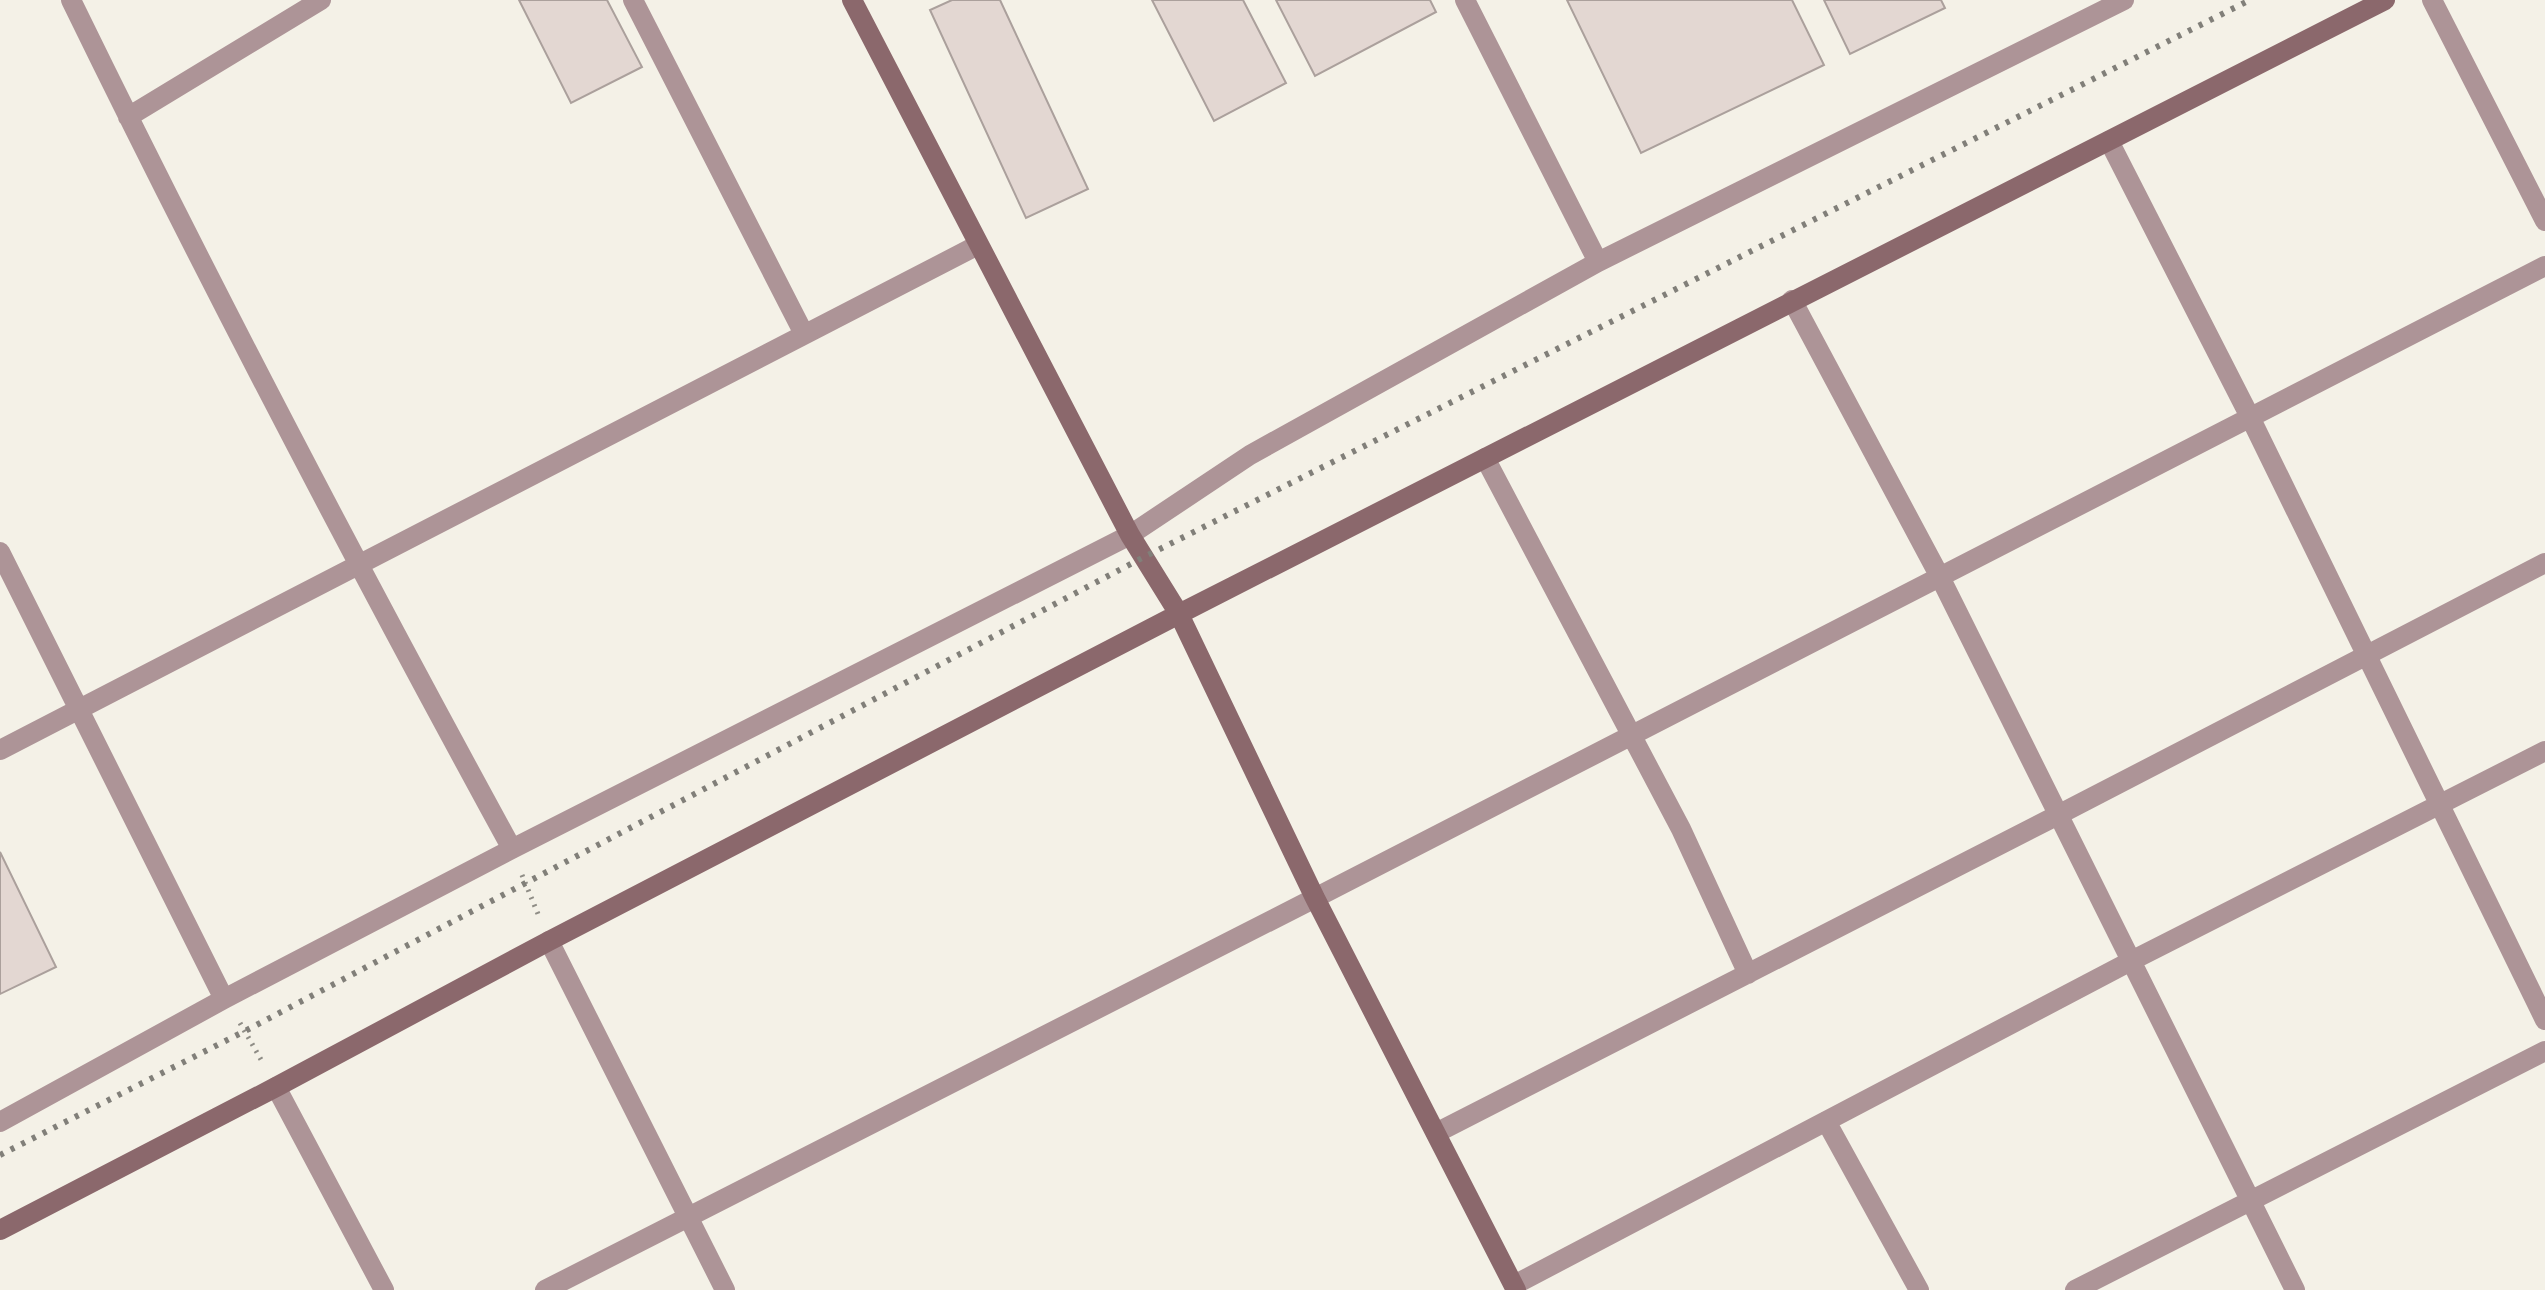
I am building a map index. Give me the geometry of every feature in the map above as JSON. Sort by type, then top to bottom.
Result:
[{"type":"main road","points":[[852,0],[1130,535],[1179,614],[1315,898],[1515,1287]]},
{"type":"main road","points":[[0,1230],[1179,614],[2385,0]]},
{"type":"street","points":[[71,0],[357,566],[512,849]]},
{"type":"street","points":[[128,117],[321,0]]},
{"type":"street","points":[[633,0],[804,334]]},
{"type":"street","points":[[1465,0],[1598,262]]},
{"type":"street","points":[[0,1122],[224,999],[512,849],[1130,535],[1250,455],[1598,262],[2124,0]]},
{"type":"street","points":[[2432,0],[2545,221]]},
{"type":"street","points":[[2109,141],[2250,417],[2545,1020]]},
{"type":"street","points":[[0,750],[978,245]]},
{"type":"street","points":[[545,1290],[2545,266]]},
{"type":"street","points":[[1792,300],[1940,577],[2295,1290]]},
{"type":"street","points":[[1485,458],[1681,829],[1748,974]]},
{"type":"street","points":[[0,552],[224,999]]},
{"type":"street","points":[[1436,1133],[2545,563]]},
{"type":"street","points":[[1515,1287],[2131,961],[2545,751]]},
{"type":"street","points":[[549,941],[725,1290]]},
{"type":"street","points":[[2075,1290],[2545,1051]]},
{"type":"street","points":[[276,1087],[384,1290]]},
{"type":"street","points":[[1826,1121],[1919,1290]]},
{"type":"path","points":[[512,849],[549,941]]},
{"type":"path","points":[[224,999],[276,1087]]},
{"type":"building","points":[[519,0],[607,0],[642,67],[571,103]]},
{"type":"building","points":[[952,0],[1000,0],[1088,189],[1026,218],[930,10]]},
{"type":"building","points":[[1152,0],[1243,0],[1286,83],[1214,121]]},
{"type":"building","points":[[1276,0],[1430,0],[1436,12],[1315,76]]},
{"type":"building","points":[[1567,0],[1792,0],[1824,65],[1641,153]]},
{"type":"building","points":[[1824,0],[1941,0],[1945,8],[1850,54]]},
{"type":"building","points":[[0,852],[56,967],[0,994]]},
{"type":"railway","points":[[0,1155],[245,1031],[1144,557],[2250,0]]}]
